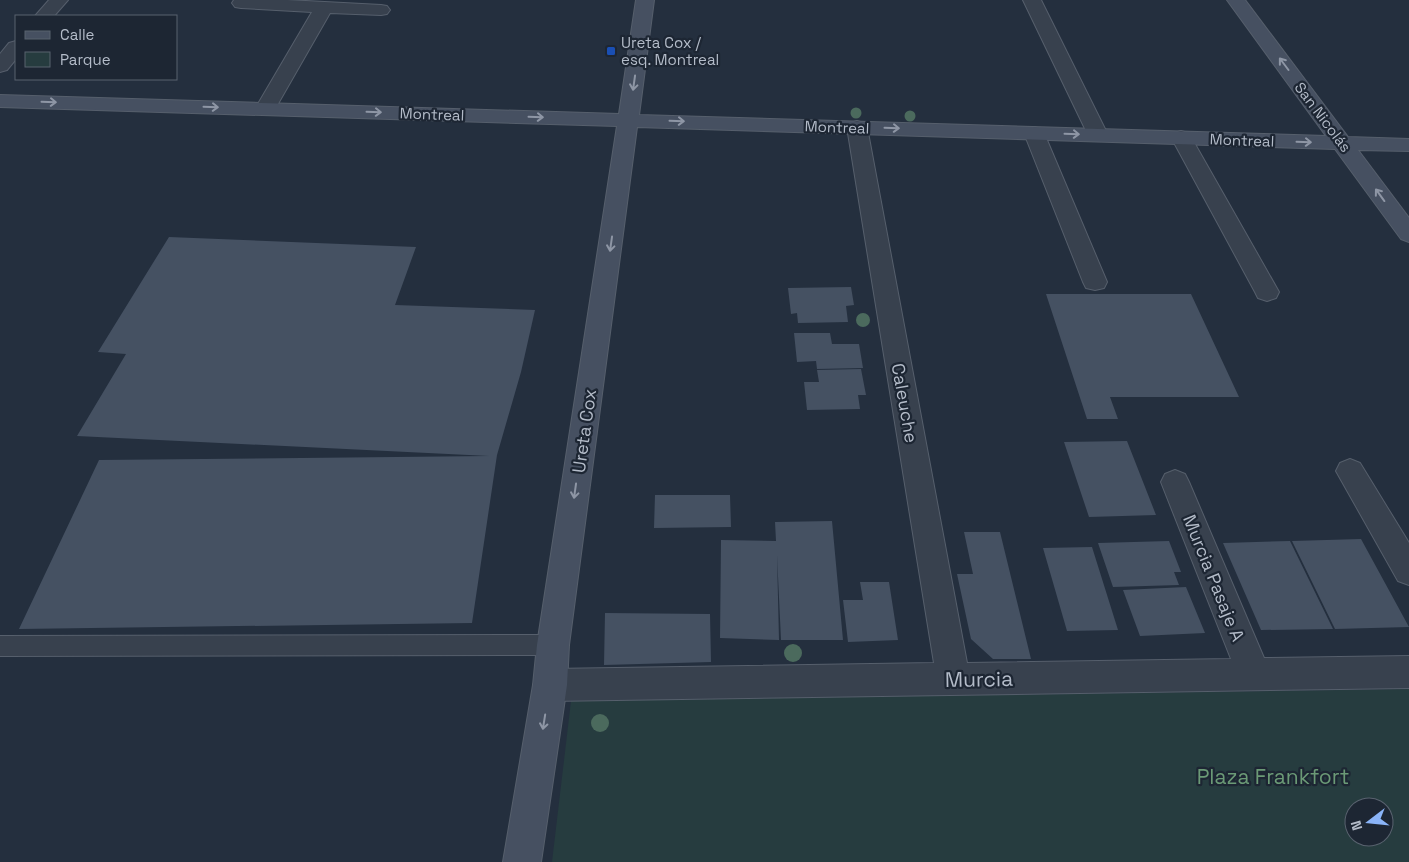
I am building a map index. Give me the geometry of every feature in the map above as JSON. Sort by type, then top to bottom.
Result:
[{"type":"street","points":[[45,15],[59,0]]},
{"type":"street","name":"Ureta Cox","points":[[522,862],[550,685],[553,645],[645,0]]},
{"type":"street","points":[[1032,0],[1098,135]]},
{"type":"street","name":"San Nicolás","points":[[1236,0],[1409,234]]},
{"type":"street","points":[[241,3],[381,10]]},
{"type":"street","points":[[265,109],[324,7]]},
{"type":"street","points":[[0,66],[15,49]]},
{"type":"street","name":"Montreal","points":[[0,101],[1409,145]]},
{"type":"street","name":"Caleuche","points":[[857,127],[953,679]]},
{"type":"street","points":[[1034,133],[1095,282]]},
{"type":"street","points":[[1181,138],[1267,292]]},
{"type":"street","points":[[1350,471],[1409,571]]},
{"type":"street","name":"Murcia Pasaje A","points":[[1175,482],[1254,675]]},
{"type":"street","name":"Murcia","points":[[550,685],[1409,672]]},
{"type":"lane","points":[[0,646],[553,645]]},
{"type":"green space","name":"Plaza Frankfort","points":[[1409,689],[1409,862],[552,862],[571,701]]},
{"type":"building","points":[[169,237],[416,247],[395,305],[535,310],[521,372],[497,455],[472,623],[19,629],[99,460],[489,456],[77,436],[126,354],[98,352]]},
{"type":"building","points":[[851,287],[854,305],[846,306],[848,322],[798,323],[797,313],[791,314],[788,288]]},
{"type":"building","points":[[1046,294],[1191,294],[1239,397],[1110,397],[1118,419],[1087,419]]},
{"type":"building","points":[[794,333],[830,333],[832,344],[859,344],[863,368],[817,369],[816,361],[797,362]]},
{"type":"building","points":[[861,369],[866,395],[858,395],[860,409],[807,410],[804,382],[819,382],[817,370]]},
{"type":"building","points":[[1127,441],[1156,515],[1089,517],[1064,442]]},
{"type":"building","points":[[655,495],[730,495],[731,527],[654,528]]},
{"type":"building","points":[[832,521],[843,640],[781,640],[777,555],[779,640],[720,638],[721,540],[776,541],[775,522]]},
{"type":"building","points":[[964,532],[1000,532],[1031,659],[993,659],[971,639],[957,574],[973,574]]},
{"type":"building","points":[[1361,539],[1409,627],[1335,629],[1292,541]]},
{"type":"building","points":[[1169,541],[1181,572],[1174,572],[1179,585],[1113,587],[1098,543]]},
{"type":"building","points":[[1290,541],[1333,629],[1261,630],[1223,543]]},
{"type":"building","points":[[1092,547],[1118,630],[1067,631],[1043,548]]},
{"type":"building","points":[[860,582],[889,582],[898,640],[848,642],[843,600],[863,600]]},
{"type":"building","points":[[1186,587],[1205,633],[1140,636],[1123,590]]},
{"type":"building","points":[[605,613],[710,614],[711,662],[604,665]]},
{"type":"place","name":"Ureta Cox / esq. Montreal","points":[[611,51]]}]
